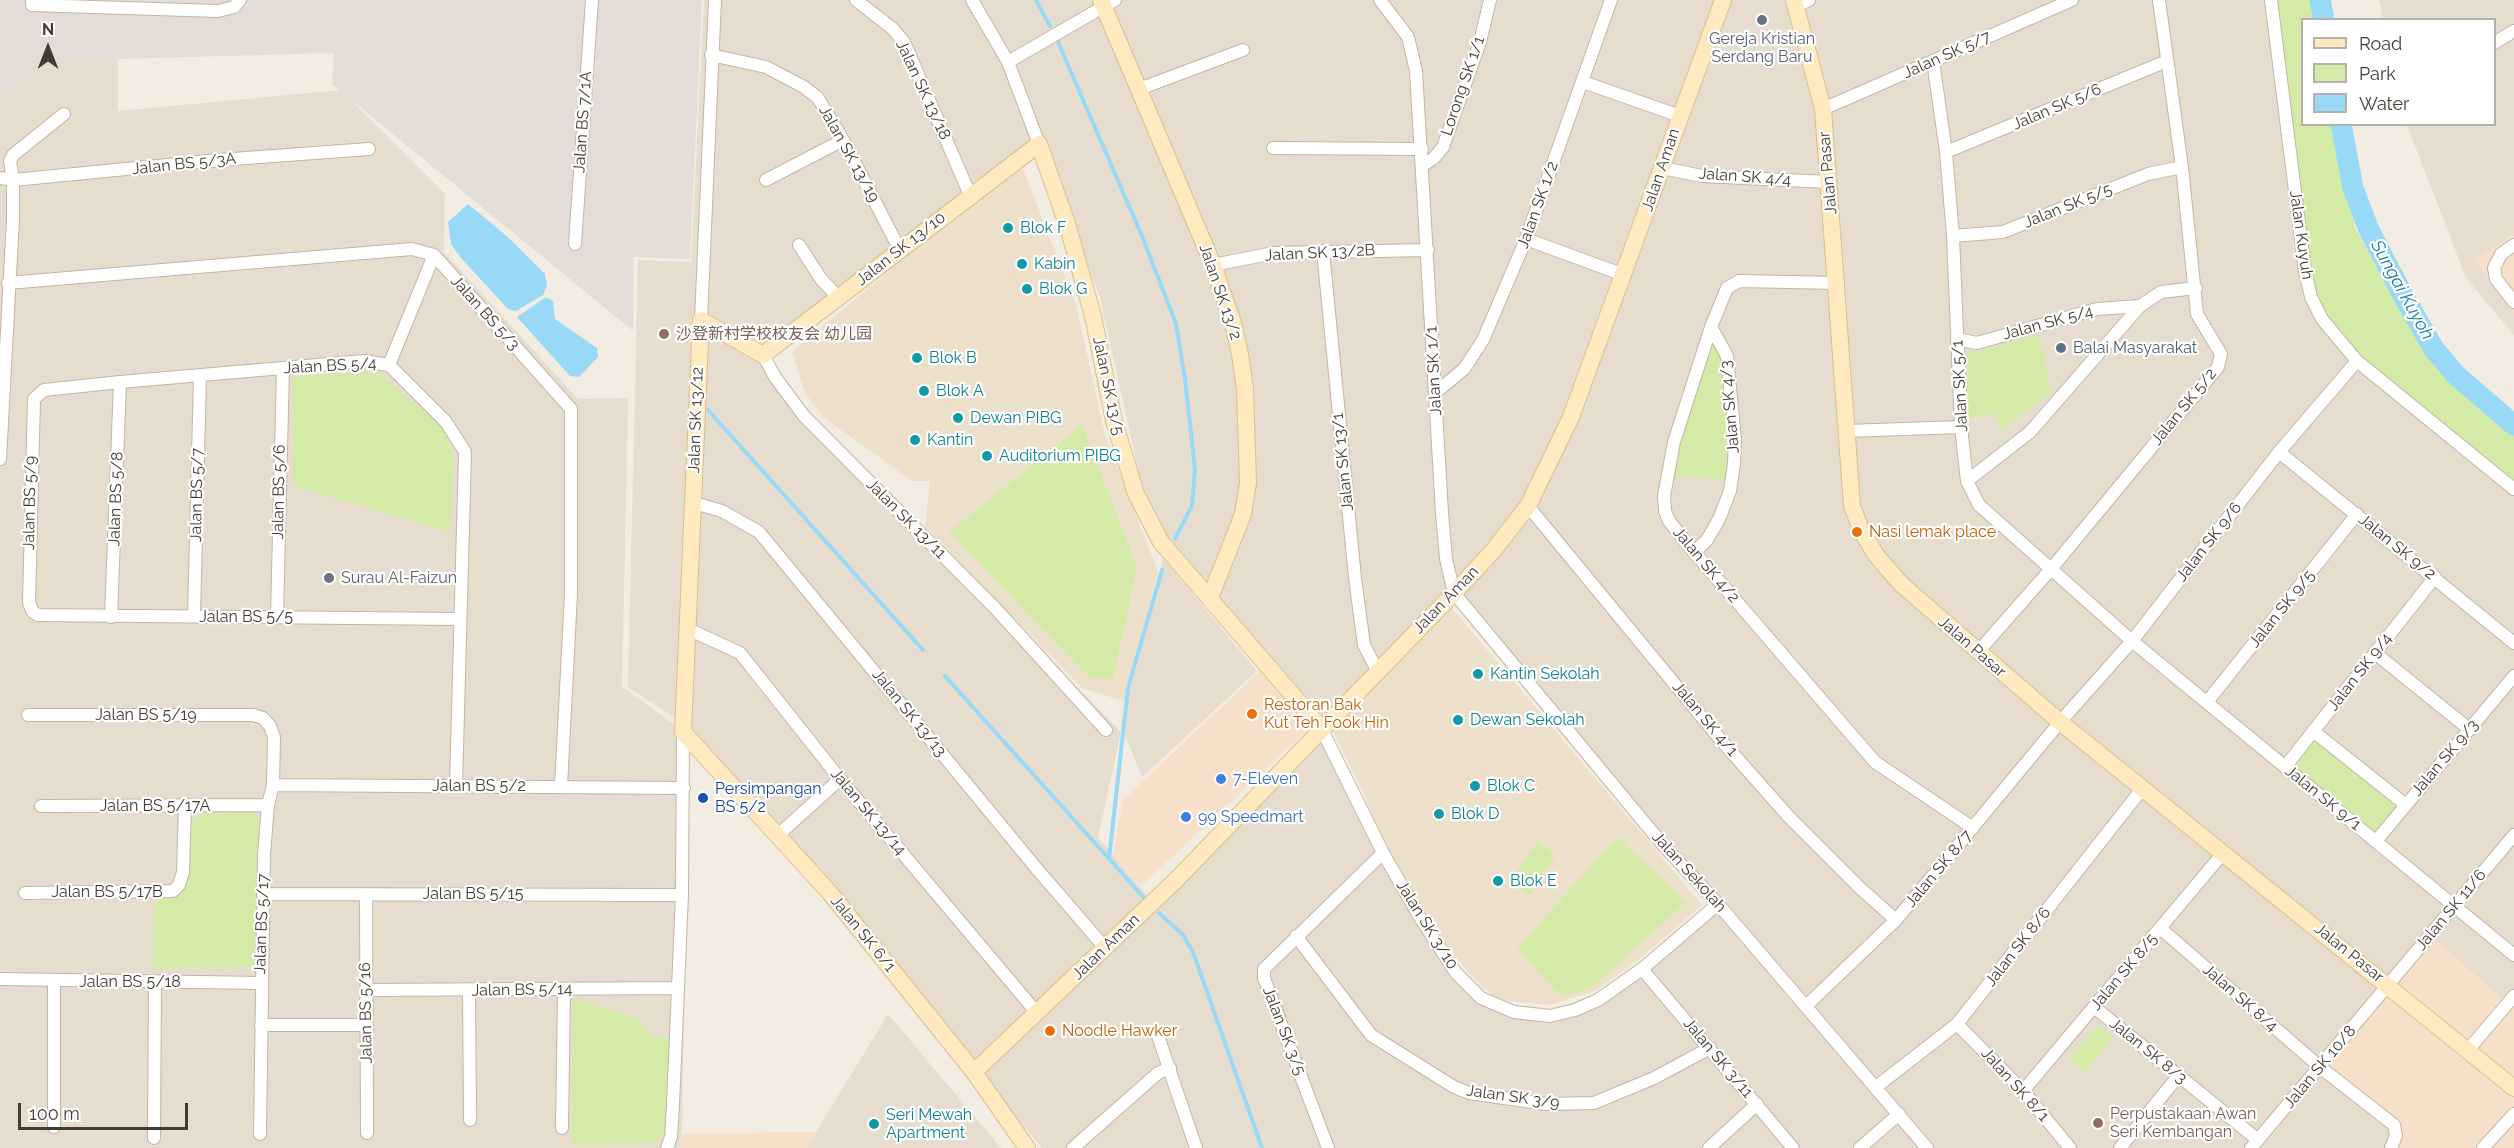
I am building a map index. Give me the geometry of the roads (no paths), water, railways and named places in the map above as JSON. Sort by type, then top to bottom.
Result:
[{"type":"street","points":[[32,2],[218,11],[234,7],[240,0]]},
{"type":"street","name":"Jalan BS 7/1A","points":[[575,244],[592,0]]},
{"type":"street","name":"Jalan SK 13/12","points":[[683,732],[715,0]]},
{"type":"street","name":"Jalan SK 13/18","points":[[856,0],[893,29],[904,42],[970,195]]},
{"type":"street","name":"Jalan SK 13/5","points":[[972,0],[1008,62],[1068,227],[1093,316],[1114,421],[1136,494],[1161,542],[1321,728]]},
{"type":"street","name":"Jalan SK 1/1","points":[[1380,0],[1400,23],[1411,48],[1417,83],[1446,559],[1454,592]]},
{"type":"street","name":"Lorong SK 1/1","points":[[1423,165],[1434,158],[1443,147],[1480,42],[1490,0]]},
{"type":"street","name":"Jalan SK 1/2","points":[[1435,393],[1464,369],[1483,340],[1526,239],[1611,0]]},
{"type":"street","name":"Jalan Aman","points":[[974,1072],[1106,949],[1183,873],[1493,551],[1527,506],[1571,417],[1723,0]]},
{"type":"street","name":"Jalan SK 5/7","points":[[1823,109],[2072,0]]},
{"type":"street","name":"Jalan SK 5/2","points":[[1977,653],[2051,569],[2218,367],[2221,354],[2199,320],[2182,167],[2159,0]]},
{"type":"street","name":"Jalan Kuyuh","points":[[2271,0],[2305,271],[2311,297],[2322,319],[2357,361],[2514,489]]},
{"type":"street","points":[[1008,62],[1107,2]]},
{"type":"street","name":"Jalan SK 13/2","points":[[1107,2],[1139,89],[1213,265],[1233,323],[1240,354],[1248,452],[1243,514],[1210,598]]},
{"type":"street","name":"Jalan Pasar","points":[[1800,2],[1823,109],[1838,283],[1852,506],[1862,531],[1876,555],[1901,584],[1977,653],[2142,789],[2224,852],[2514,1088]]},
{"type":"street","points":[[2496,41],[2514,31]]},
{"type":"street","points":[[1139,89],[1243,50]]},
{"type":"street","name":"Jalan SK 13/19","points":[[711,55],[755,63],[812,92],[843,140],[900,249]]},
{"type":"street","name":"Jalan SK 5/1","points":[[1933,61],[1946,152],[1953,236],[1961,427],[1967,481],[1979,505],[2132,641]]},
{"type":"street","name":"Jalan SK 5/6","points":[[1946,152],[2167,61]]},
{"type":"street","points":[[1583,82],[1680,116]]},
{"type":"street","points":[[0,459],[4,304],[8,283],[13,180],[10,168],[13,155],[64,114]]},
{"type":"street","points":[[766,180],[843,140]]},
{"type":"street","name":"Jalan SK 13/10","points":[[763,355],[1039,144]]},
{"type":"street","points":[[1273,148],[1422,149]]},
{"type":"street","name":"Jalan BS 5/3A","points":[[0,178],[13,180],[219,160],[369,149]]},
{"type":"street","name":"Jalan SK 5/5","points":[[1953,236],[2003,232],[2148,174],[2182,167]]},
{"type":"street","name":"Jalan SK 4/4","points":[[1662,168],[1702,176],[1828,182]]},
{"type":"street","points":[[1526,239],[1624,275]]},
{"type":"street","points":[[799,245],[821,279],[839,298]]},
{"type":"street","points":[[2514,245],[2501,254],[2495,263],[2496,279],[2514,302]]},
{"type":"street","points":[[8,283],[412,249],[434,255],[389,365]]},
{"type":"street","name":"Jalan SK 13/2B","points":[[1213,265],[1274,253],[1428,250]]},
{"type":"street","name":"Jalan SK 13/1","points":[[1323,251],[1355,578],[1364,645],[1377,670]]},
{"type":"street","name":"Jalan BS 5/3","points":[[434,255],[571,409],[571,594],[561,786]]},
{"type":"street","name":"Jalan SK 4/2","points":[[1838,283],[1738,281],[1727,288],[1711,327],[1674,442],[1664,496],[1669,521],[1875,762],[1973,828]]},
{"type":"street","points":[[1967,481],[2030,432],[2140,306],[2161,292],[2196,288]]},
{"type":"street","name":"Jalan SK 5/4","points":[[1957,339],[1977,342],[2097,309],[2140,306]]},
{"type":"street","points":[[701,320],[763,355]]},
{"type":"street","name":"Jalan SK 4/3","points":[[1694,552],[1707,540],[1719,519],[1730,491],[1734,464],[1735,440],[1727,356],[1711,327]]},
{"type":"street","name":"Jalan SK 13/11","points":[[763,355],[775,377],[804,416],[996,609],[1106,730]]},
{"type":"street","name":"Jalan BS 5/4","points":[[38,394],[51,389],[120,382],[364,361],[389,365],[446,422],[465,452],[456,786]]},
{"type":"street","name":"Jalan SK 9/6","points":[[2060,722],[2132,641],[2279,452],[2357,361]]},
{"type":"street","name":"Jalan BS 5/6","points":[[277,616],[283,368]]},
{"type":"street","name":"Jalan BS 5/7","points":[[195,616],[200,375]]},
{"type":"street","name":"Jalan BS 5/8","points":[[111,617],[120,382]]},
{"type":"street","name":"Jalan BS 5/9","points":[[33,612],[28,603],[30,503],[33,406],[38,394]]},
{"type":"street","points":[[1847,431],[1961,427]]},
{"type":"street","name":"Jalan SK 9/2","points":[[2279,452],[2514,643]]},
{"type":"street","name":"Jalan SK 13/13","points":[[694,503],[722,511],[759,532],[1106,949]]},
{"type":"street","name":"Jalan SK 4/1","points":[[1527,506],[1720,739],[1789,817],[1861,889],[1896,920]]},
{"type":"street","name":"Jalan SK 9/5","points":[[2207,702],[2357,514]]},
{"type":"street","name":"Jalan SK 9/4","points":[[2285,766],[2435,577]]},
{"type":"street","name":"Jalan Sekolah","points":[[1454,592],[1663,845],[1718,904],[1928,1148]]},
{"type":"street","name":"Jalan BS 5/5","points":[[33,612],[44,617],[277,616],[460,619]]},
{"type":"street","name":"Jalan SK 13/14","points":[[688,629],[740,653],[840,779],[1036,1013]]},
{"type":"street","name":"Jalan SK 9/1","points":[[2132,641],[2514,955]]},
{"type":"street","points":[[2375,653],[2469,729]]},
{"type":"street","name":"Jalan SK 9/3","points":[[2376,841],[2514,676]]},
{"type":"street","name":"Jalan BS 5/19","points":[[28,715],[243,715],[263,718]]},
{"type":"street","name":"Jalan BS 5/17","points":[[260,1134],[263,894],[268,805],[273,785],[274,737],[263,718]]},
{"type":"street","name":"Jalan SK 8/7","points":[[1806,1006],[1896,920],[2060,722]]},
{"type":"street","name":"Jalan SK 3/10","points":[[1321,728],[1383,853],[1456,973],[1481,998],[1514,1012],[1550,1016],[1575,1010],[1598,1000],[1642,969],[1718,904]]},
{"type":"street","points":[[2313,731],[2406,805]]},
{"type":"street","points":[[667,1148],[671,1137],[673,1105],[682,896],[683,732]]},
{"type":"street","name":"Jalan SK 6/1","points":[[683,732],[830,893],[974,1072],[1027,1148]]},
{"type":"street","points":[[777,836],[840,779]]},
{"type":"street","name":"Jalan BS 5/2","points":[[273,785],[684,788]]},
{"type":"street","name":"Jalan SK 8/6","points":[[1876,1087],[1957,1024],[2142,789]]},
{"type":"street","name":"Jalan BS 5/17A","points":[[41,806],[268,805]]},
{"type":"street","name":"Jalan BS 5/17B","points":[[25,893],[173,891],[181,882],[183,872],[185,806]]},
{"type":"street","name":"Jalan SK 11/6","points":[[2388,985],[2514,835]]},
{"type":"street","name":"Jalan SK 8/5","points":[[2023,1091],[2224,852]]},
{"type":"street","name":"Jalan SK 3/5","points":[[1328,1148],[1264,978],[1266,964],[1383,853]]},
{"type":"street","name":"Jalan BS 5/15","points":[[263,894],[682,896]]},
{"type":"street","name":"Jalan BS 5/16","points":[[366,894],[367,1133]]},
{"type":"street","name":"Jalan SK 8/4","points":[[2160,928],[2320,1067],[2394,1125],[2396,1136],[2391,1148]]},
{"type":"street","name":"Jalan SK 3/9","points":[[1296,936],[1371,1035],[1454,1087],[1469,1093],[1546,1104],[1594,1103],[1654,1078],[1710,1048]]},
{"type":"street","name":"Jalan SK 3/11","points":[[1642,969],[1793,1148]]},
{"type":"street","name":"Jalan BS 5/18","points":[[0,980],[261,983]]},
{"type":"street","points":[[54,981],[54,1126]]},
{"type":"street","points":[[154,1138],[155,982]]},
{"type":"street","name":"Jalan SK 10/8","points":[[2254,1144],[2388,985]]},
{"type":"street","name":"Jalan BS 5/14","points":[[366,990],[677,988]]},
{"type":"street","points":[[562,1128],[564,990]]},
{"type":"street","points":[[469,991],[470,1120]]},
{"type":"street","points":[[2468,1050],[2514,996]]},
{"type":"street","name":"Jalan SK 8/3","points":[[2094,1007],[2179,1076],[2254,1144]]},
{"type":"street","name":"Jalan SK 8/1","points":[[1957,1024],[2023,1091],[2070,1148]]},
{"type":"street","points":[[261,1025],[367,1025]]},
{"type":"street","points":[[1157,1033],[1196,1148]]},
{"type":"street","points":[[1073,1148],[1158,1073],[1170,1068]]},
{"type":"street","points":[[2120,1148],[2179,1076]]},
{"type":"street","points":[[1708,1148],[1757,1104]]},
{"type":"street","points":[[1860,1148],[1899,1114]]},
{"type":"street","points":[[2483,1148],[2514,1114]]},
{"type":"water","points":[[468,204],[509,238],[545,274],[547,286],[543,295],[516,311],[508,309],[461,258],[451,244],[448,222]]},
{"type":"water","points":[[546,297],[553,301],[555,319],[597,348],[598,357],[579,377],[570,376],[517,317]]},
{"type":"waterway","points":[[1036,0],[1050,26]]},
{"type":"waterway","name":"Sungai Kuyoh","points":[[2320,0],[2324,18]]},
{"type":"waterway","points":[[1058,42],[1142,236],[1176,324],[1185,379],[1195,470],[1192,506],[1175,539]]},
{"type":"waterway","name":"Sungai Kuyoh","points":[[2341,126],[2353,188],[2369,230],[2405,299],[2434,349],[2456,375],[2514,425]]},
{"type":"waterway","points":[[708,410],[923,650]]},
{"type":"waterway","points":[[1109,859],[1128,688],[1162,570]]},
{"type":"waterway","points":[[945,676],[1146,900]]},
{"type":"waterway","points":[[1159,913],[1183,935],[1193,952],[1262,1148]]},
{"type":"place","name":"Gereja Kristian Serdang Baru","points":[[1762,20]]},
{"type":"place","name":"Blok F","points":[[1008,228]]},
{"type":"place","name":"Kabin","points":[[1022,264]]},
{"type":"place","name":"Blok G","points":[[1027,289]]},
{"type":"place","name":"沙登新村学校校友会 幼儿园","points":[[664,334]]},
{"type":"place","name":"Balai Masyarakat","points":[[2061,348]]},
{"type":"place","name":"Blok B","points":[[917,358]]},
{"type":"place","name":"Blok A","points":[[924,391]]},
{"type":"place","name":"Dewan PIBG","points":[[958,418]]},
{"type":"place","name":"Kantin","points":[[915,440]]},
{"type":"place","name":"Auditorium PIBG","points":[[987,456]]},
{"type":"place","name":"Nasi lemak place","points":[[1857,532]]},
{"type":"place","name":"Surau Al-Faizun","points":[[329,578]]},
{"type":"place","name":"Kantin Sekolah","points":[[1478,674]]},
{"type":"place","name":"Restoran Bak Kut Teh Fook Hin","points":[[1252,714]]},
{"type":"place","name":"Dewan Sekolah","points":[[1458,720]]},
{"type":"place","name":"7-Eleven","points":[[1221,779]]},
{"type":"place","name":"Blok C","points":[[1475,786]]},
{"type":"place","name":"Persimpangan BS 5/2","points":[[703,798]]},
{"type":"place","name":"Blok D","points":[[1439,814]]},
{"type":"place","name":"99 Speedmart","points":[[1186,817]]},
{"type":"place","name":"Blok E","points":[[1498,881]]},
{"type":"place","name":"Noodle Hawker","points":[[1050,1031]]},
{"type":"place","name":"Perpustakaan Awan Seri Kembangan","points":[[2098,1123]]},
{"type":"place","name":"Seri Mewah Apartment","points":[[874,1124]]}]
